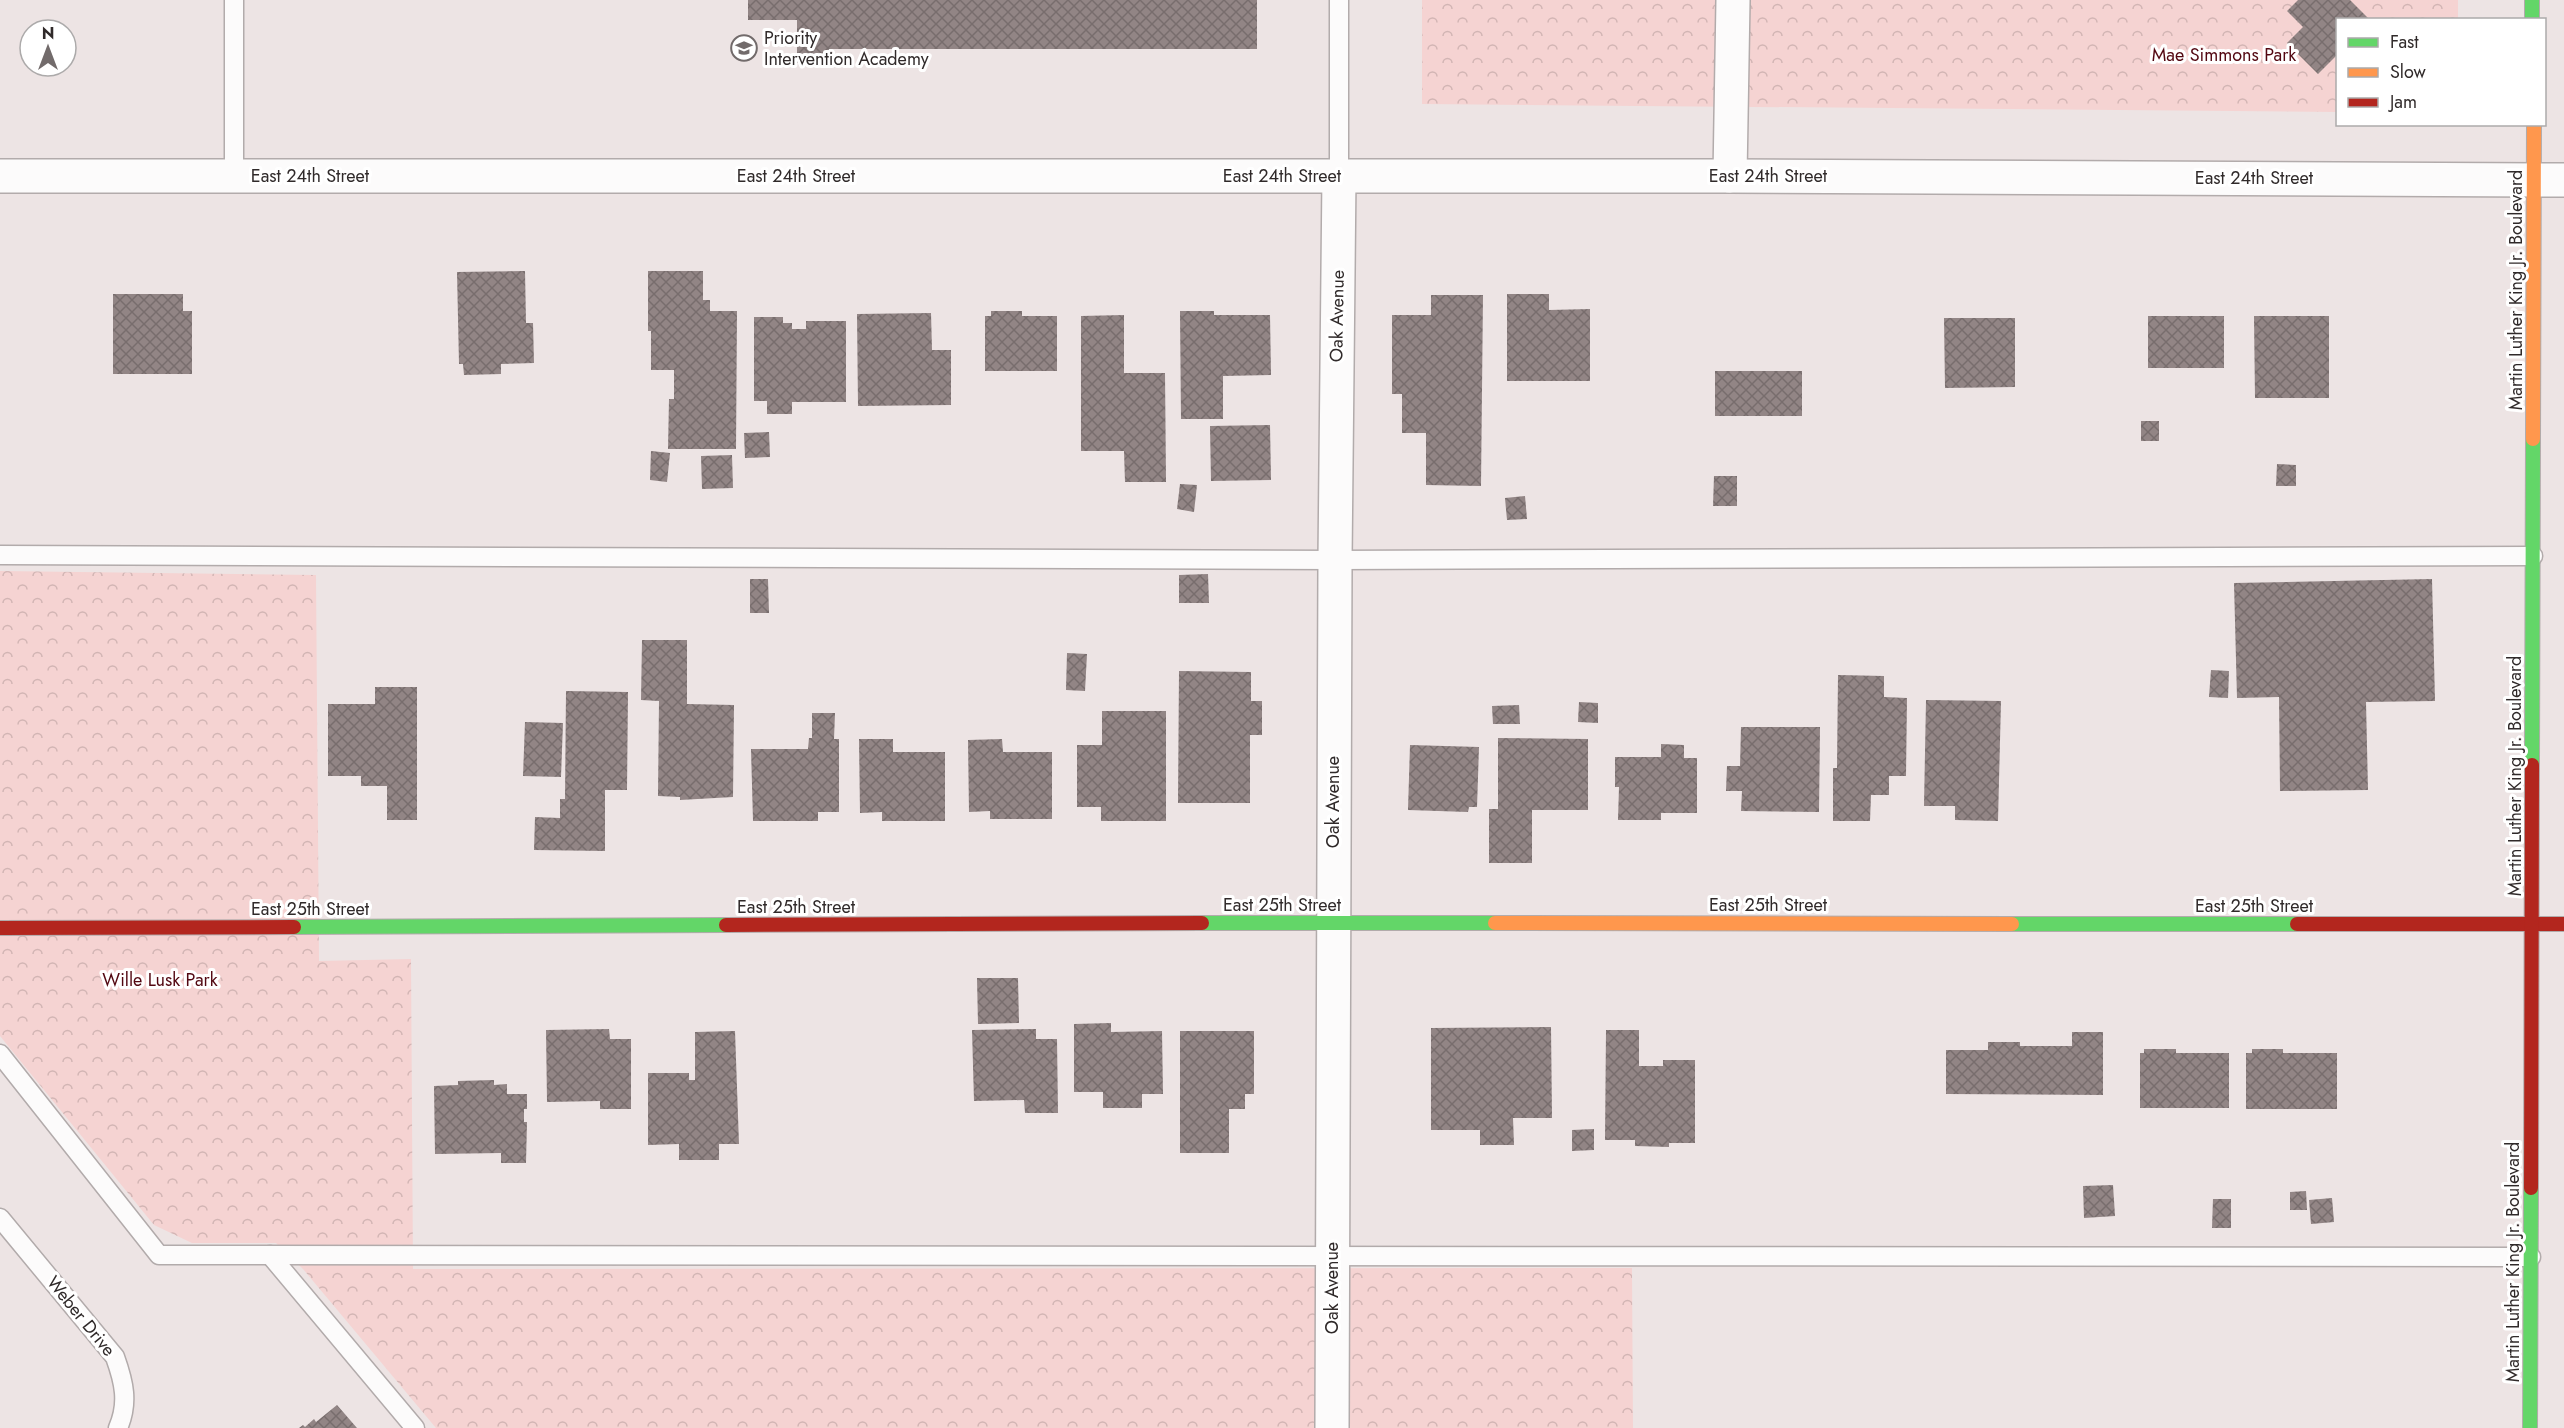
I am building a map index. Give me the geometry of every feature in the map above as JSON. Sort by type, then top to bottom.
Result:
[{"type":"street","points":[[1730,176],[1733,0]]},
{"type":"street","points":[[2532,0],[2532,18]]},
{"type":"street","name":"Martin Luther King Jr. Boulevard","points":[[2530,1428],[2533,556],[2549,180],[2535,126]]},
{"type":"street","name":"East 24th Street","points":[[0,176],[1730,176],[2549,180]]},
{"type":"street","name":"Oak Avenue","points":[[1332,1428],[1331,1256],[1339,176]]},
{"type":"street","name":"East 25th Street","points":[[0,928],[1333,923],[2564,924]]},
{"type":"lane","points":[[234,0],[234,176]]},
{"type":"lane","points":[[1339,0],[1339,176]]},
{"type":"lane","points":[[0,555],[1335,560],[2533,556]]},
{"type":"lane","points":[[0,1054],[159,1255],[2531,1257]]},
{"type":"lane","name":"Weber Drive","points":[[0,1218],[115,1357],[125,1383],[125,1413],[118,1428]]},
{"type":"lane","points":[[270,1255],[416,1428]]},
{"type":"green space","name":"Mae Simmons Park","points":[[1422,0],[2458,0],[2458,18],[2336,18],[2336,112],[1422,104]]},
{"type":"green space","name":"Wille Lusk Park","points":[[0,571],[316,575],[319,961],[411,959],[413,1269],[1632,1268],[1633,1428],[436,1428],[303,1269],[276,1243],[192,1243],[154,1225],[0,1036]]},
{"type":"building","name":"Priority Intervention Academy","points":[[748,0],[1257,0],[1257,49],[829,49],[829,64],[797,63],[797,20],[748,20]]},
{"type":"building","points":[[2298,0],[2350,0],[2368,18],[2336,18],[2336,56],[2318,74],[2287,43],[2303,27],[2287,11]]},
{"type":"building","points":[[525,271],[526,323],[533,323],[534,363],[501,364],[501,374],[464,375],[463,364],[459,364],[457,272]]},
{"type":"building","points":[[648,271],[703,271],[703,300],[710,300],[710,311],[737,311],[736,449],[668,449],[669,399],[674,399],[674,370],[651,370],[651,331],[648,331]]},
{"type":"building","points":[[113,294],[183,294],[183,311],[192,311],[192,374],[113,374]]},
{"type":"building","points":[[1507,294],[1549,294],[1549,310],[1590,309],[1590,381],[1507,381]]},
{"type":"building","points":[[1431,295],[1483,295],[1481,486],[1426,485],[1426,433],[1402,433],[1402,394],[1392,394],[1392,315],[1431,315]]},
{"type":"building","points":[[991,311],[1022,311],[1022,316],[1057,316],[1057,371],[985,371],[985,316],[991,316]]},
{"type":"building","points":[[1180,311],[1214,311],[1214,315],[1270,315],[1271,375],[1223,376],[1223,419],[1181,419]]},
{"type":"building","points":[[931,313],[932,350],[951,350],[951,405],[858,406],[857,314]]},
{"type":"building","points":[[1124,315],[1124,373],[1165,373],[1166,482],[1125,482],[1124,451],[1081,451],[1081,316]]},
{"type":"building","points":[[2148,316],[2224,316],[2224,368],[2148,368]]},
{"type":"building","points":[[2254,316],[2329,316],[2329,398],[2255,398]]},
{"type":"building","points":[[754,317],[783,317],[783,323],[792,323],[792,329],[806,329],[806,321],[846,321],[846,402],[792,402],[792,414],[767,414],[767,401],[754,401]]},
{"type":"building","points":[[1944,318],[2015,318],[2015,387],[1945,388]]},
{"type":"building","points":[[1715,371],[1802,371],[1802,416],[1715,416]]},
{"type":"building","points":[[2141,421],[2159,421],[2159,441],[2141,441]]},
{"type":"building","points":[[1270,425],[1271,480],[1211,481],[1210,426]]},
{"type":"building","points":[[769,432],[770,457],[745,458],[744,433]]},
{"type":"building","points":[[651,451],[670,453],[667,482],[650,480]]},
{"type":"building","points":[[732,455],[733,488],[702,489],[701,456]]},
{"type":"building","points":[[2277,464],[2296,465],[2296,486],[2276,486]]},
{"type":"building","points":[[1714,476],[1737,476],[1737,506],[1713,506]]},
{"type":"building","points":[[1180,484],[1197,485],[1194,512],[1177,509]]},
{"type":"building","points":[[1525,496],[1527,519],[1507,520],[1505,498]]},
{"type":"building","points":[[1208,574],[1209,603],[1179,603],[1179,575]]},
{"type":"building","points":[[750,579],[768,579],[769,613],[750,613]]},
{"type":"building","points":[[2432,579],[2435,701],[2366,702],[2368,790],[2280,791],[2279,697],[2237,698],[2234,583]]},
{"type":"building","points":[[642,640],[687,640],[687,704],[734,705],[733,797],[680,800],[680,797],[658,796],[659,701],[641,700]]},
{"type":"building","points":[[1067,653],[1087,654],[1085,691],[1066,690]]},
{"type":"building","points":[[2211,670],[2229,671],[2228,698],[2209,697]]},
{"type":"building","points":[[1179,671],[1251,672],[1251,701],[1262,701],[1262,735],[1250,735],[1250,803],[1178,803]]},
{"type":"building","points":[[1838,675],[1884,676],[1884,697],[1907,698],[1906,776],[1889,776],[1889,795],[1871,795],[1870,821],[1833,821],[1833,768],[1837,768]]},
{"type":"building","points":[[375,687],[417,687],[417,820],[387,820],[387,786],[361,786],[361,776],[328,776],[328,704],[375,704]]},
{"type":"building","points":[[566,691],[628,692],[627,790],[605,790],[605,851],[534,850],[535,817],[560,818],[560,799],[565,799]]},
{"type":"building","points":[[1926,700],[2001,701],[1998,821],[1955,820],[1955,806],[1924,806]]},
{"type":"building","points":[[1579,702],[1598,703],[1598,723],[1578,722]]},
{"type":"building","points":[[1519,705],[1520,724],[1493,724],[1492,706]]},
{"type":"building","points":[[1102,711],[1166,711],[1166,821],[1101,821],[1101,807],[1077,807],[1077,745],[1102,745]]},
{"type":"building","points":[[812,713],[835,713],[834,739],[839,739],[839,812],[818,812],[818,821],[753,821],[751,749],[808,749],[809,738],[812,738]]},
{"type":"building","points":[[525,722],[563,723],[561,777],[523,776]]},
{"type":"building","points":[[1741,727],[1820,727],[1819,812],[1741,811],[1742,791],[1726,791],[1727,766],[1740,766]]},
{"type":"building","points":[[1498,738],[1588,739],[1588,810],[1532,810],[1532,863],[1489,863],[1489,809],[1498,809]]},
{"type":"building","points":[[859,739],[893,739],[893,752],[945,752],[945,821],[882,821],[882,812],[860,813]]},
{"type":"building","points":[[1002,739],[1003,752],[1052,752],[1052,819],[990,819],[990,811],[969,812],[968,740]]},
{"type":"building","points":[[1661,744],[1684,745],[1684,758],[1697,758],[1697,813],[1661,813],[1661,820],[1618,820],[1619,787],[1615,787],[1615,757],[1661,757]]},
{"type":"building","points":[[1410,745],[1479,747],[1477,807],[1469,807],[1468,812],[1408,810]]},
{"type":"building","points":[[977,978],[1018,978],[1019,1023],[978,1024]]},
{"type":"building","points":[[1111,1023],[1111,1032],[1162,1031],[1163,1094],[1142,1094],[1142,1108],[1103,1108],[1103,1092],[1074,1092],[1074,1024]]},
{"type":"building","points":[[1551,1027],[1552,1118],[1513,1118],[1514,1145],[1480,1145],[1480,1130],[1431,1130],[1431,1028]]},
{"type":"building","points":[[609,1029],[610,1039],[631,1039],[631,1109],[600,1109],[600,1101],[547,1102],[546,1030]]},
{"type":"building","points":[[1036,1029],[1036,1039],[1057,1039],[1058,1113],[1025,1113],[1024,1100],[974,1101],[972,1030]]},
{"type":"building","points":[[1606,1030],[1639,1030],[1639,1066],[1663,1066],[1663,1060],[1695,1060],[1695,1143],[1669,1143],[1669,1147],[1635,1146],[1635,1140],[1605,1140]]},
{"type":"building","points":[[735,1031],[739,1144],[719,1144],[719,1160],[679,1160],[679,1144],[648,1145],[648,1073],[689,1073],[689,1080],[695,1080],[695,1032]]},
{"type":"building","points":[[1180,1031],[1254,1031],[1254,1094],[1245,1094],[1245,1109],[1229,1109],[1229,1153],[1180,1153]]},
{"type":"building","points":[[2072,1032],[2103,1032],[2103,1095],[1946,1094],[1946,1050],[1988,1050],[1988,1042],[2020,1042],[2020,1046],[2072,1046]]},
{"type":"building","points":[[2144,1049],[2176,1049],[2176,1053],[2229,1053],[2229,1108],[2140,1108],[2140,1053],[2144,1053]]},
{"type":"building","points":[[2252,1049],[2283,1049],[2283,1053],[2337,1053],[2337,1109],[2246,1109],[2246,1053],[2252,1053]]},
{"type":"building","points":[[494,1080],[494,1085],[507,1084],[507,1094],[527,1094],[527,1109],[524,1109],[524,1122],[527,1122],[526,1163],[501,1163],[501,1153],[435,1154],[434,1086],[458,1085],[458,1081]]},
{"type":"building","points":[[1594,1129],[1594,1150],[1572,1151],[1572,1130]]},
{"type":"building","points":[[2113,1185],[2115,1216],[2084,1218],[2083,1186]]},
{"type":"building","points":[[2306,1191],[2307,1210],[2290,1210],[2290,1192]]},
{"type":"building","points":[[2332,1198],[2334,1222],[2311,1224],[2309,1200]]},
{"type":"building","points":[[2213,1199],[2231,1199],[2231,1228],[2212,1228]]},
{"type":"building","points":[[337,1405],[357,1428],[299,1428],[303,1425],[305,1427],[314,1419],[316,1422]]},
{"type":"traffic: fast","points":[[2532,0],[2532,18]]},
{"type":"traffic: fast","points":[[2532,765],[2533,439]]},
{"type":"traffic: fast","points":[[1202,923],[1495,923]]},
{"type":"traffic: fast","points":[[2012,924],[2297,924]]},
{"type":"traffic: fast","points":[[294,927],[726,925]]},
{"type":"traffic: fast","points":[[2530,1428],[2531,1188]]},
{"type":"traffic: slow","points":[[2533,439],[2534,126]]},
{"type":"traffic: slow","points":[[1495,923],[2012,924]]},
{"type":"traffic: jam","points":[[2531,1188],[2532,765]]},
{"type":"traffic: jam","points":[[726,925],[1202,923]]},
{"type":"traffic: jam","points":[[2297,924],[2564,924]]},
{"type":"traffic: jam","points":[[0,928],[294,927]]},
{"type":"place","name":"Priority Intervention Academy","points":[[744,48]]}]
